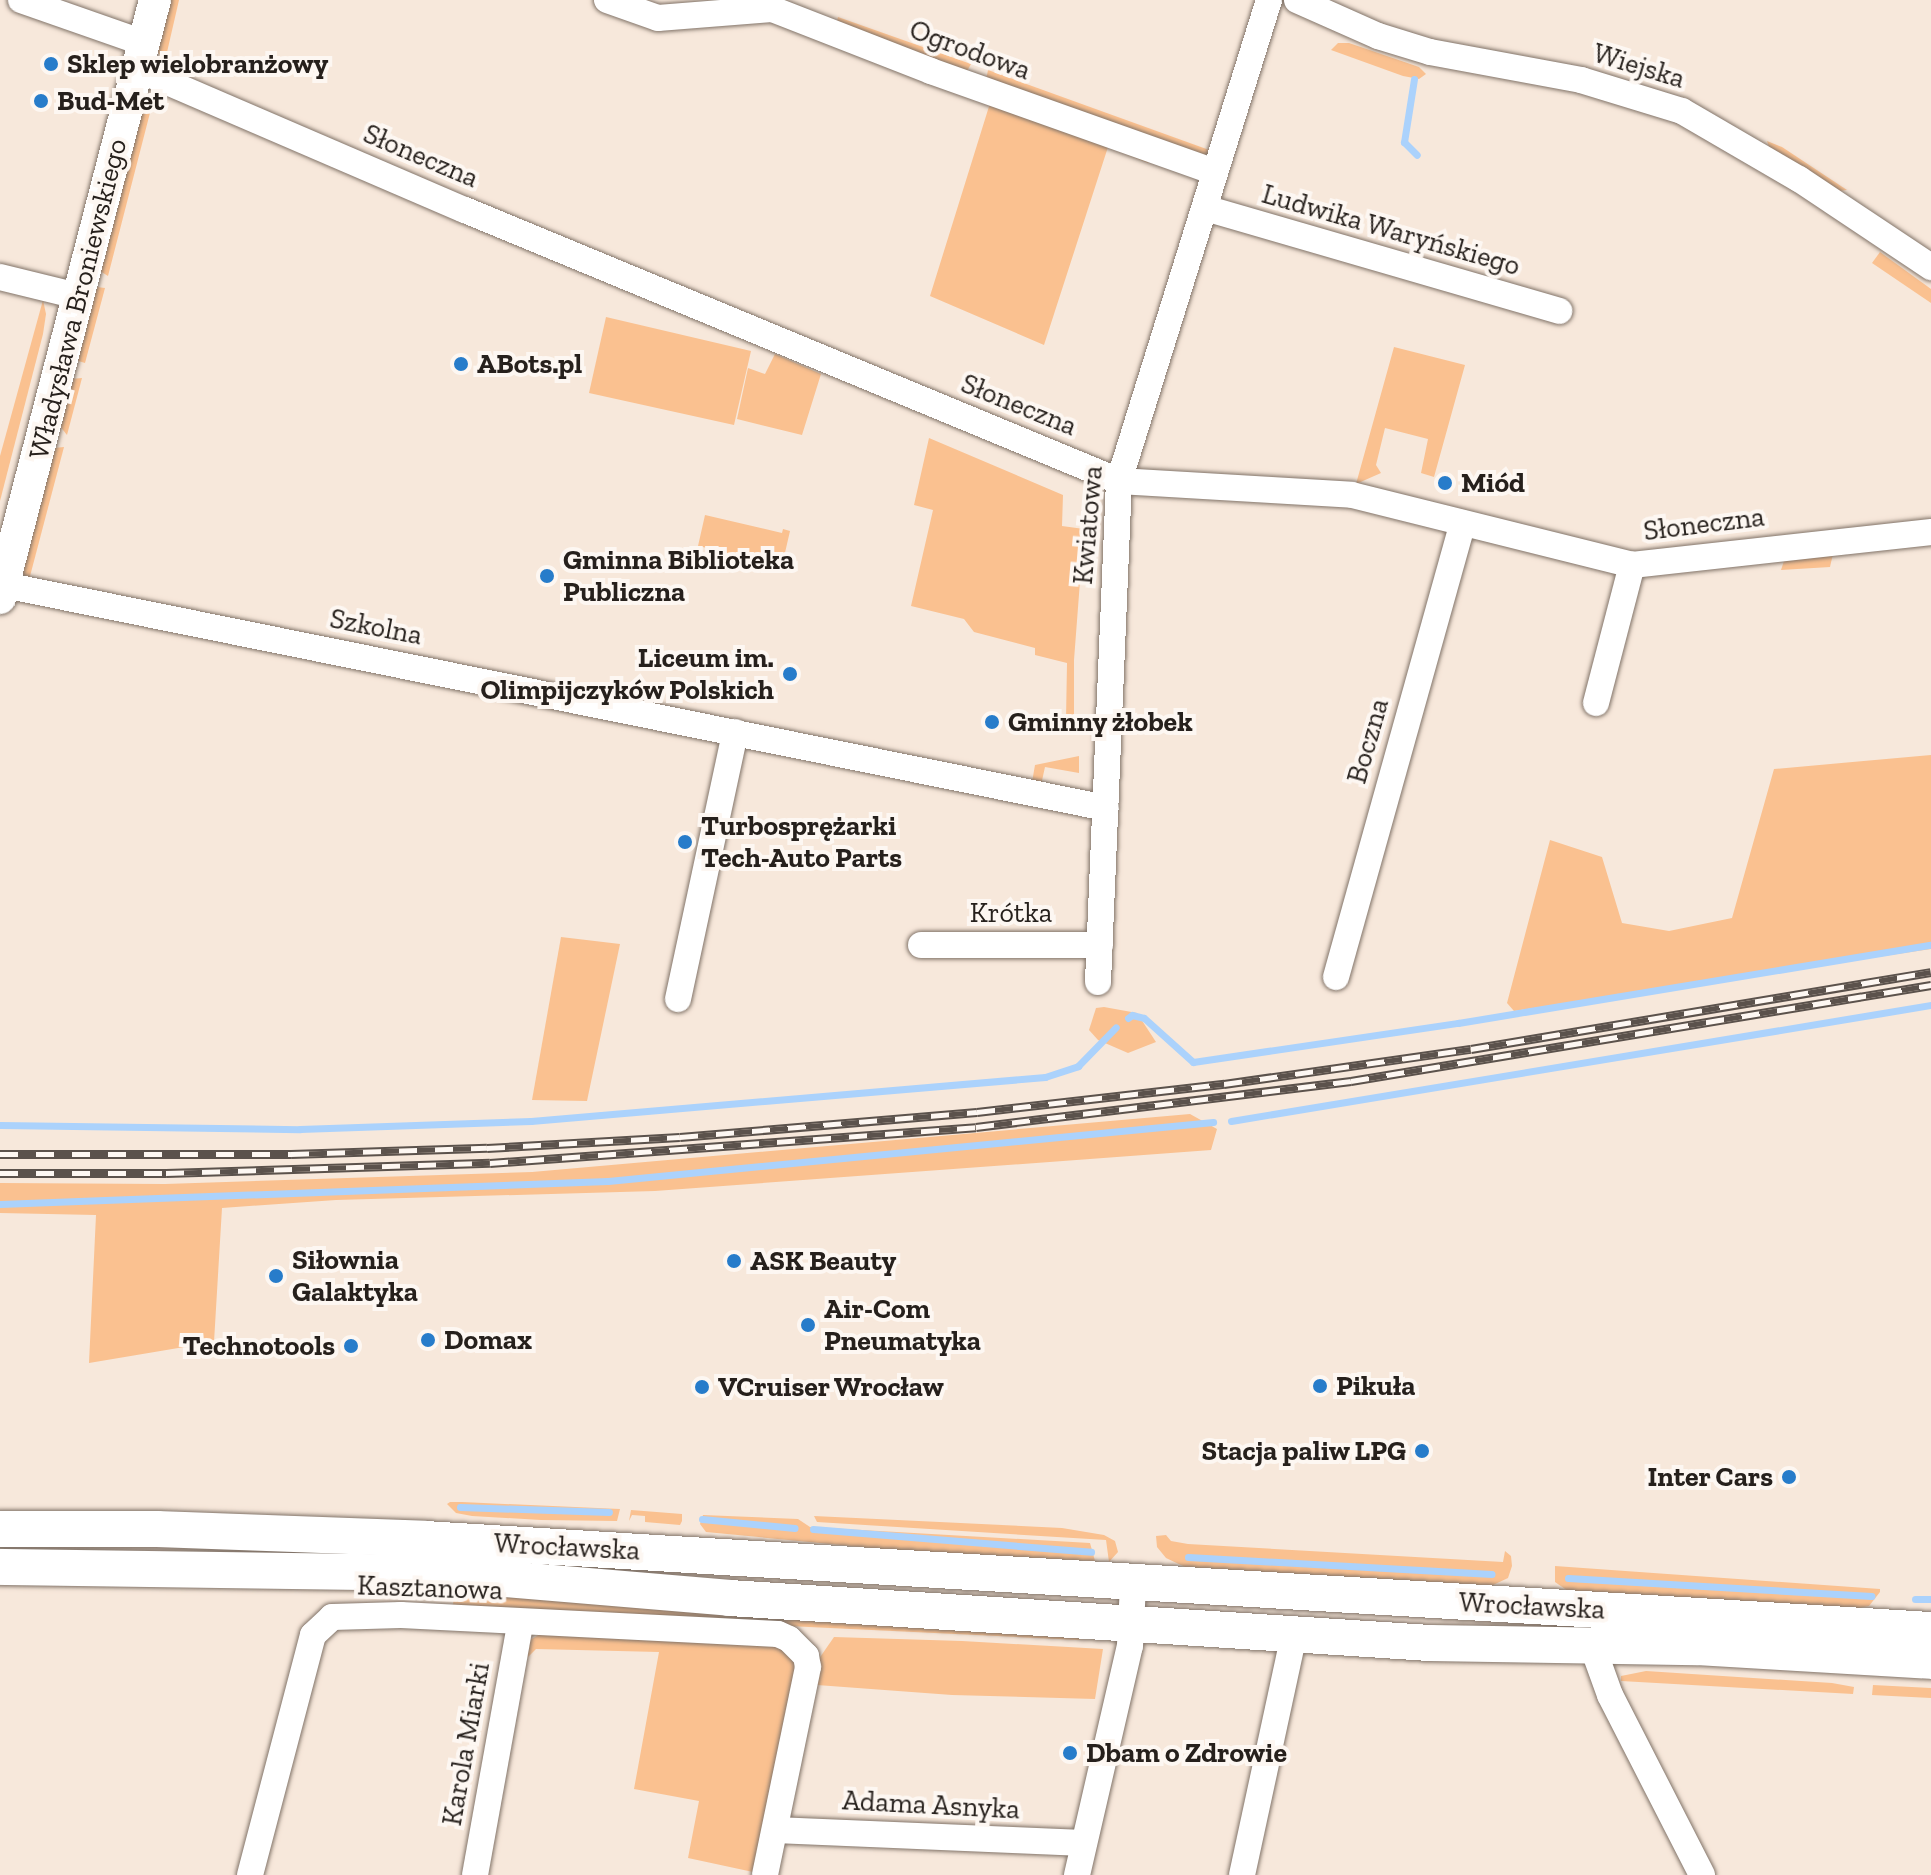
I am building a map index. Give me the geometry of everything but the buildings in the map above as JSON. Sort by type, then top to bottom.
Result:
[{"type":"main road","name":"Wrocławska","points":[[0,1529],[157,1529],[425,1539],[1931,1630]]},
{"type":"main road","name":"Wrocławska","points":[[0,1567],[434,1573],[730,1598],[1430,1643],[1697,1647],[1931,1661]]},
{"type":"street","name":"Słoneczna","points":[[21,0],[465,210],[1119,481],[1352,495],[1632,565],[1931,532]]},
{"type":"street","name":"Władysława Broniewskiego","points":[[3,577],[155,0]]},
{"type":"street","name":"Ogrodowa","points":[[607,0],[658,18],[772,9],[931,71],[1215,172]]},
{"type":"street","name":"Kwiatowa","points":[[1098,982],[1119,481],[1269,0]]},
{"type":"street","name":"Wiejska","points":[[1297,0],[1378,36],[1430,52],[1581,80],[1682,111],[1799,179],[1931,267]]},
{"type":"street","name":"Ludwika Waryńskiego","points":[[1205,208],[1559,311]]},
{"type":"street","points":[[0,277],[78,296]]},
{"type":"street","name":"Boczna","points":[[1336,977],[1463,523]]},
{"type":"street","points":[[1596,703],[1632,565]]},
{"type":"street","name":"Szkolna","points":[[3,577],[1106,808]]},
{"type":"street","points":[[678,999],[735,732]]},
{"type":"street","name":"Krótka","points":[[921,945],[1100,945]]},
{"type":"street","points":[[1077,1875],[1111,1733],[1132,1623],[1133,1584]]},
{"type":"street","name":"Kasztanowa","points":[[250,1875],[313,1635],[321,1624],[332,1617],[401,1615],[520,1624],[778,1634],[798,1646],[806,1656],[808,1667],[776,1830]]},
{"type":"street","name":"Karola Miarki","points":[[475,1875],[520,1624]]},
{"type":"street","points":[[1242,1875],[1294,1634]]},
{"type":"street","points":[[1592,1645],[1610,1695],[1702,1875]]},
{"type":"street","points":[[765,1875],[776,1830]]},
{"type":"street","name":"Adama Asnyka","points":[[776,1830],[1083,1843]]},
{"type":"shaded area","points":[[168,0],[179,0],[165,61],[155,49]]},
{"type":"shaded area","points":[[838,17],[971,64],[966,73],[836,24]]},
{"type":"shaded area","points":[[1338,43],[1349,43],[1419,67],[1426,74],[1419,79],[1403,76],[1331,50]]},
{"type":"shaded area","points":[[988,70],[1212,151],[1208,157],[986,80]]},
{"type":"shaded area","points":[[165,96],[152,105],[108,276],[100,271],[139,113],[148,101]]},
{"type":"shaded area","points":[[991,100],[1150,159],[1148,163],[1108,147],[1044,345],[930,296]]},
{"type":"shaded area","points":[[1767,141],[1782,147],[1847,190],[1839,191],[1769,147]]},
{"type":"shaded area","points":[[1880,252],[1931,289],[1931,303],[1872,263]]},
{"type":"shaded area","points":[[97,287],[105,288],[85,363],[75,360]]},
{"type":"shaded area","points":[[43,300],[46,314],[43,334],[0,501],[0,456]]},
{"type":"shaded area","points":[[606,317],[751,351],[734,425],[589,393]]},
{"type":"shaded area","points":[[1394,347],[1465,365],[1434,477],[1421,473],[1428,439],[1385,428],[1376,465],[1381,473],[1356,484]]},
{"type":"shaded area","points":[[775,354],[821,374],[802,435],[737,419],[748,368],[765,374]]},
{"type":"shaded area","points":[[82,378],[67,435],[59,425],[70,379]]},
{"type":"shaded area","points":[[929,438],[1063,495],[1062,526],[1084,529],[1074,660],[1074,720],[1066,719],[1067,663],[1035,655],[1035,648],[974,632],[964,619],[911,606],[933,510],[914,505]]},
{"type":"shaded area","points":[[64,447],[29,580],[22,573],[54,448]]},
{"type":"shaded area","points":[[705,515],[782,533],[783,529],[790,531],[781,570],[720,556],[721,551],[698,546]]},
{"type":"shaded area","points":[[1833,554],[1830,567],[1781,570],[1785,558]]},
{"type":"shaded area","points":[[1931,755],[1931,949],[1514,1011],[1507,1003],[1550,840],[1602,857],[1622,923],[1669,931],[1732,918],[1774,769]]},
{"type":"shaded area","points":[[1079,756],[1079,773],[1045,767],[1041,785],[1032,782],[1035,765]]},
{"type":"shaded area","points":[[561,937],[620,944],[587,1101],[532,1100]]},
{"type":"shaded area","points":[[1096,1008],[1137,1013],[1156,1042],[1128,1053],[1098,1040],[1089,1030]]},
{"type":"shaded area","points":[[1190,1114],[1217,1129],[1211,1150],[655,1191],[336,1200],[222,1208],[214,1342],[89,1363],[96,1215],[0,1213],[0,1183],[165,1184],[532,1172]]},
{"type":"shaded area","points":[[447,1504],[620,1509],[617,1521],[541,1520],[456,1513]]},
{"type":"shaded area","points":[[631,1510],[682,1514],[682,1521],[680,1525],[645,1522],[645,1516],[632,1515],[629,1521]]},
{"type":"shaded area","points":[[703,1515],[798,1519],[810,1527],[1090,1543],[1095,1561],[924,1553],[706,1532],[700,1524]]},
{"type":"shaded area","points":[[814,1516],[1062,1528],[1104,1535],[1115,1541],[1118,1552],[1109,1562],[1106,1540],[817,1522]]},
{"type":"shaded area","points":[[1166,1535],[1171,1541],[1188,1544],[1503,1562],[1505,1551],[1511,1556],[1512,1566],[1508,1578],[1491,1586],[1185,1567],[1166,1558],[1157,1547],[1156,1536]]},
{"type":"shaded area","points":[[1555,1566],[1880,1589],[1880,1592],[1869,1606],[1854,1609],[1568,1591],[1555,1582]]},
{"type":"shaded area","points":[[502,1595],[1086,1637],[1079,1640],[452,1610],[454,1598]]},
{"type":"shaded area","points":[[542,1633],[772,1642],[798,1658],[753,1872],[688,1858],[699,1801],[634,1789],[659,1652],[536,1649],[524,1661],[530,1640]]},
{"type":"shaded area","points":[[834,1637],[1103,1649],[1095,1699],[952,1695],[817,1685],[816,1663]]},
{"type":"shaded area","points":[[1646,1671],[1854,1687],[1853,1694],[1621,1681],[1621,1676]]},
{"type":"shaded area","points":[[1873,1685],[1931,1688],[1931,1698],[1872,1695]]},
{"type":"waterway","points":[[1414,79],[1404,142],[1417,155]]},
{"type":"waterway","points":[[1128,1018],[1132,1015],[1144,1018],[1193,1062],[1458,1023],[1931,945]]},
{"type":"waterway","points":[[1231,1121],[1931,1005]]},
{"type":"waterway","points":[[0,1125],[300,1129],[531,1121],[1045,1077],[1078,1066],[1116,1027]]},
{"type":"waterway","points":[[0,1204],[608,1181],[1213,1122]]},
{"type":"waterway","points":[[460,1507],[609,1512]]},
{"type":"waterway","points":[[702,1519],[795,1528]]},
{"type":"waterway","points":[[813,1529],[1091,1552]]},
{"type":"waterway","points":[[1188,1557],[1492,1574]]},
{"type":"waterway","points":[[1568,1578],[1871,1596]]},
{"type":"waterway","points":[[1915,1599],[1931,1599]]},
{"type":"railway","points":[[0,1154],[291,1154],[487,1148],[680,1137],[977,1112],[1224,1084],[1471,1049],[1931,972]]},
{"type":"railway","points":[[0,1173],[166,1173],[490,1163],[976,1127],[1351,1081],[1931,985]]},
{"type":"place","name":"Sklep wielobranżowy","points":[[51,64]]},
{"type":"place","name":"Bud-Met","points":[[41,101]]},
{"type":"place","name":"ABots.pl","points":[[461,364]]},
{"type":"place","name":"Miód","points":[[1445,483]]},
{"type":"place","name":"Gminna Biblioteka Publiczna","points":[[547,576]]},
{"type":"place","name":"Liceum im. Olimpijczyków Polskich","points":[[790,674]]},
{"type":"place","name":"Gminny żłobek","points":[[992,722]]},
{"type":"place","name":"Turbosprężarki Tech-Auto Parts","points":[[685,842]]},
{"type":"place","name":"ASK Beauty","points":[[734,1261]]},
{"type":"place","name":"Siłownia Galaktyka","points":[[276,1276]]},
{"type":"place","name":"Air-Com Pneumatyka","points":[[808,1325]]},
{"type":"place","name":"Domax","points":[[428,1340]]},
{"type":"place","name":"Technotools","points":[[351,1346]]},
{"type":"place","name":"Pikuła","points":[[1320,1386]]},
{"type":"place","name":"VCruiser Wrocław","points":[[702,1387]]},
{"type":"place","name":"Stacja paliw LPG","points":[[1422,1451]]},
{"type":"place","name":"Inter Cars","points":[[1789,1477]]},
{"type":"place","name":"Dbam o Zdrowie","points":[[1070,1753]]}]
